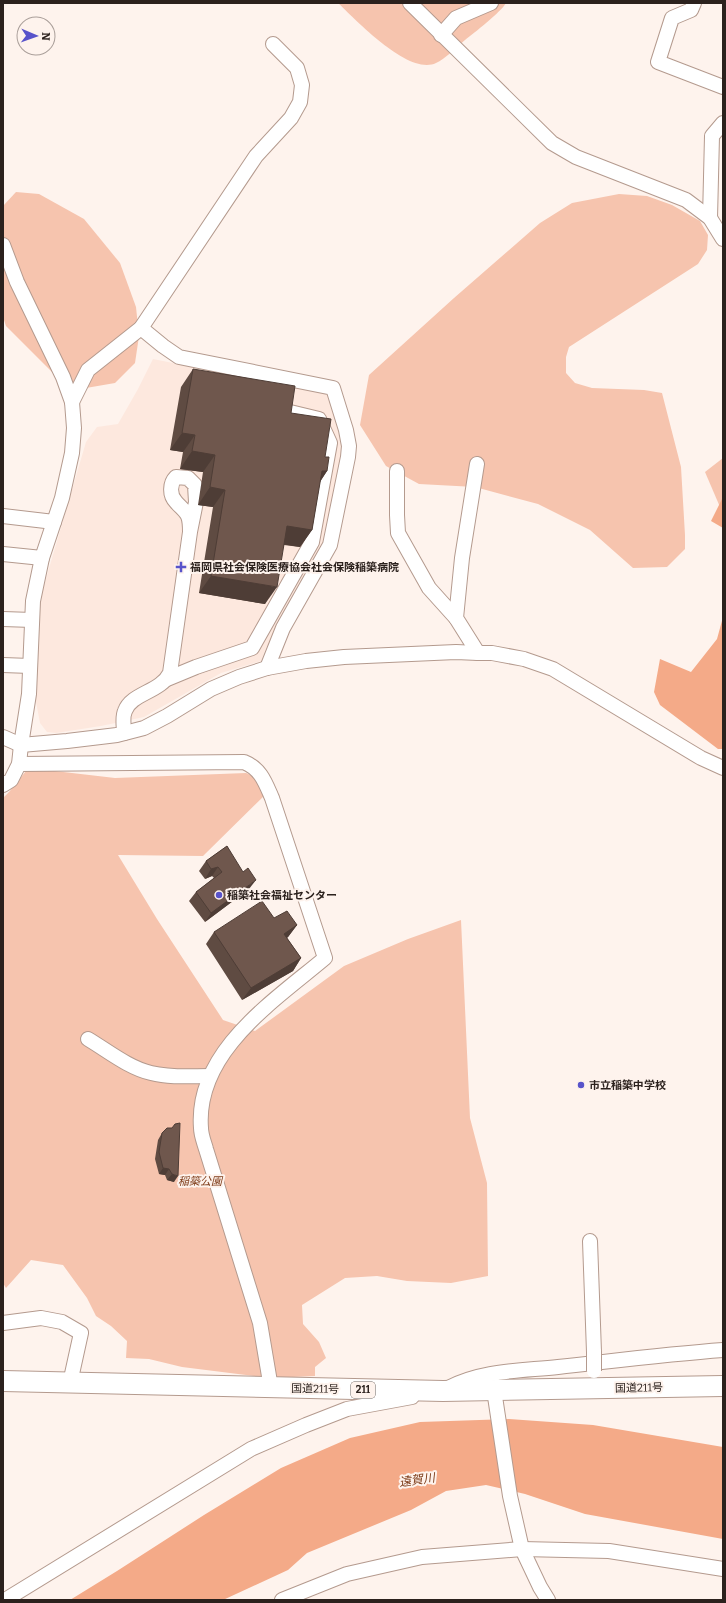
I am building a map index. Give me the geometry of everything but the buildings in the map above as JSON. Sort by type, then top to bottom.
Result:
[{"type":"highway","name":"国道211号","points":[[3,1381],[443,1391],[495,1396],[594,1380],[614,1389],[723,1386]]},
{"type":"street","points":[[410,3],[552,143],[576,157],[686,200],[710,218],[723,239]]},
{"type":"street","points":[[441,35],[456,18],[491,3]]},
{"type":"street","points":[[694,3],[691,10],[672,18],[658,62],[723,87]]},
{"type":"street","points":[[72,402],[88,370],[141,328],[256,156],[291,118],[300,102],[302,85],[297,68],[273,44]]},
{"type":"street","points":[[710,218],[712,136],[723,123]]},
{"type":"street","points":[[3,245],[23,295],[63,377],[72,402],[74,428],[72,453],[62,498],[42,558],[33,601],[29,694],[19,764],[11,780],[3,785]]},
{"type":"street","points":[[141,328],[163,346],[179,356],[333,388],[349,446],[330,545],[283,628],[267,668]]},
{"type":"street","points":[[124,733],[124,712],[127,705],[167,680],[196,667],[252,648],[312,542],[330,443],[319,419],[290,412]]},
{"type":"street","points":[[456,618],[462,558],[477,464]]},
{"type":"street","points":[[397,471],[398,533],[429,588],[456,618],[478,653]]},
{"type":"street","points":[[3,516],[54,522]]},
{"type":"street","points":[[167,680],[170,673],[190,532]]},
{"type":"street","points":[[3,554],[42,558]]},
{"type":"street","points":[[3,619],[32,620]]},
{"type":"street","points":[[3,737],[21,745],[67,741],[124,733],[144,728],[211,689],[239,677],[267,668],[306,660],[456,652],[492,653],[524,659],[553,669],[701,758],[723,768]]},
{"type":"street","points":[[3,665],[30,666]]},
{"type":"street","points":[[19,764],[244,762],[253,765],[263,777],[272,798],[326,958],[254,1017],[224,1052],[210,1076],[204,1092],[201,1114],[201,1129],[208,1156],[260,1323],[271,1388]]},
{"type":"street","points":[[88,1039],[130,1064],[150,1073],[166,1076],[210,1076]]},
{"type":"street","points":[[590,1241],[594,1380]]},
{"type":"street","points":[[3,1323],[41,1318],[62,1322],[80,1333],[70,1383]]},
{"type":"street","points":[[4,1600],[252,1449],[347,1409],[443,1391],[458,1383],[485,1374],[640,1357],[723,1350]]},
{"type":"street","points":[[495,1396],[510,1496],[522,1548],[540,1587],[548,1600]]},
{"type":"street","points":[[282,1600],[347,1574],[422,1557],[522,1548],[609,1551],[723,1569]]},
{"type":"shaded area","name":"福岡県社会保険医療協会社会保険稲築病院","points":[[153,359],[327,394],[344,447],[325,546],[265,650],[261,661],[221,673],[144,717],[56,733],[47,732],[40,723],[36,702],[39,612],[43,589],[86,442],[97,427],[118,424]]},
{"type":"green space","points":[[338,3],[506,3],[481,28],[447,56],[436,63],[425,65],[412,62],[384,45]]},
{"type":"green space","points":[[16,192],[39,194],[84,219],[120,263],[136,307],[139,336],[135,363],[115,383],[86,388],[59,379],[6,326],[3,317],[3,206]]},
{"type":"green space","points":[[619,194],[647,196],[672,205],[700,221],[708,235],[707,250],[698,264],[569,347],[566,357],[566,373],[575,383],[592,388],[644,390],[662,393],[681,467],[685,535],[685,549],[667,567],[633,568],[590,530],[538,504],[475,487],[419,484],[386,466],[360,425],[369,375],[454,298],[540,223],[572,203]]},
{"type":"green space","points":[[723,458],[723,514],[705,472]]},
{"type":"green space","name":"稲築公園","points":[[29,768],[115,778],[246,773],[258,778],[266,794],[203,856],[118,855],[157,919],[223,1020],[255,1031],[344,966],[408,939],[461,920],[470,1118],[487,1183],[488,1276],[451,1283],[407,1281],[377,1276],[345,1278],[302,1305],[303,1324],[319,1342],[326,1358],[315,1367],[315,1376],[271,1378],[182,1367],[149,1359],[126,1358],[127,1341],[111,1326],[96,1316],[87,1298],[63,1265],[31,1260],[6,1288],[3,1283],[3,798]]},
{"type":"water","points":[[723,499],[723,528],[711,521]]},
{"type":"water","points":[[723,617],[723,749],[718,749],[660,705],[654,692],[660,659],[691,672],[717,639]]},
{"type":"water","name":"遠賀川","points":[[509,1419],[593,1425],[723,1447],[723,1539],[585,1514],[525,1494],[486,1485],[446,1491],[411,1510],[307,1553],[288,1570],[223,1600],[70,1600],[281,1468],[350,1438],[420,1422]]},
{"type":"place","name":"福岡県社会保険医療協会社会保険稲築病院","points":[[181,567]]},
{"type":"place","name":"稲築社会福祉センター","points":[[219,895]]},
{"type":"place","name":"市立稲築中学校","points":[[581,1085]]}]
